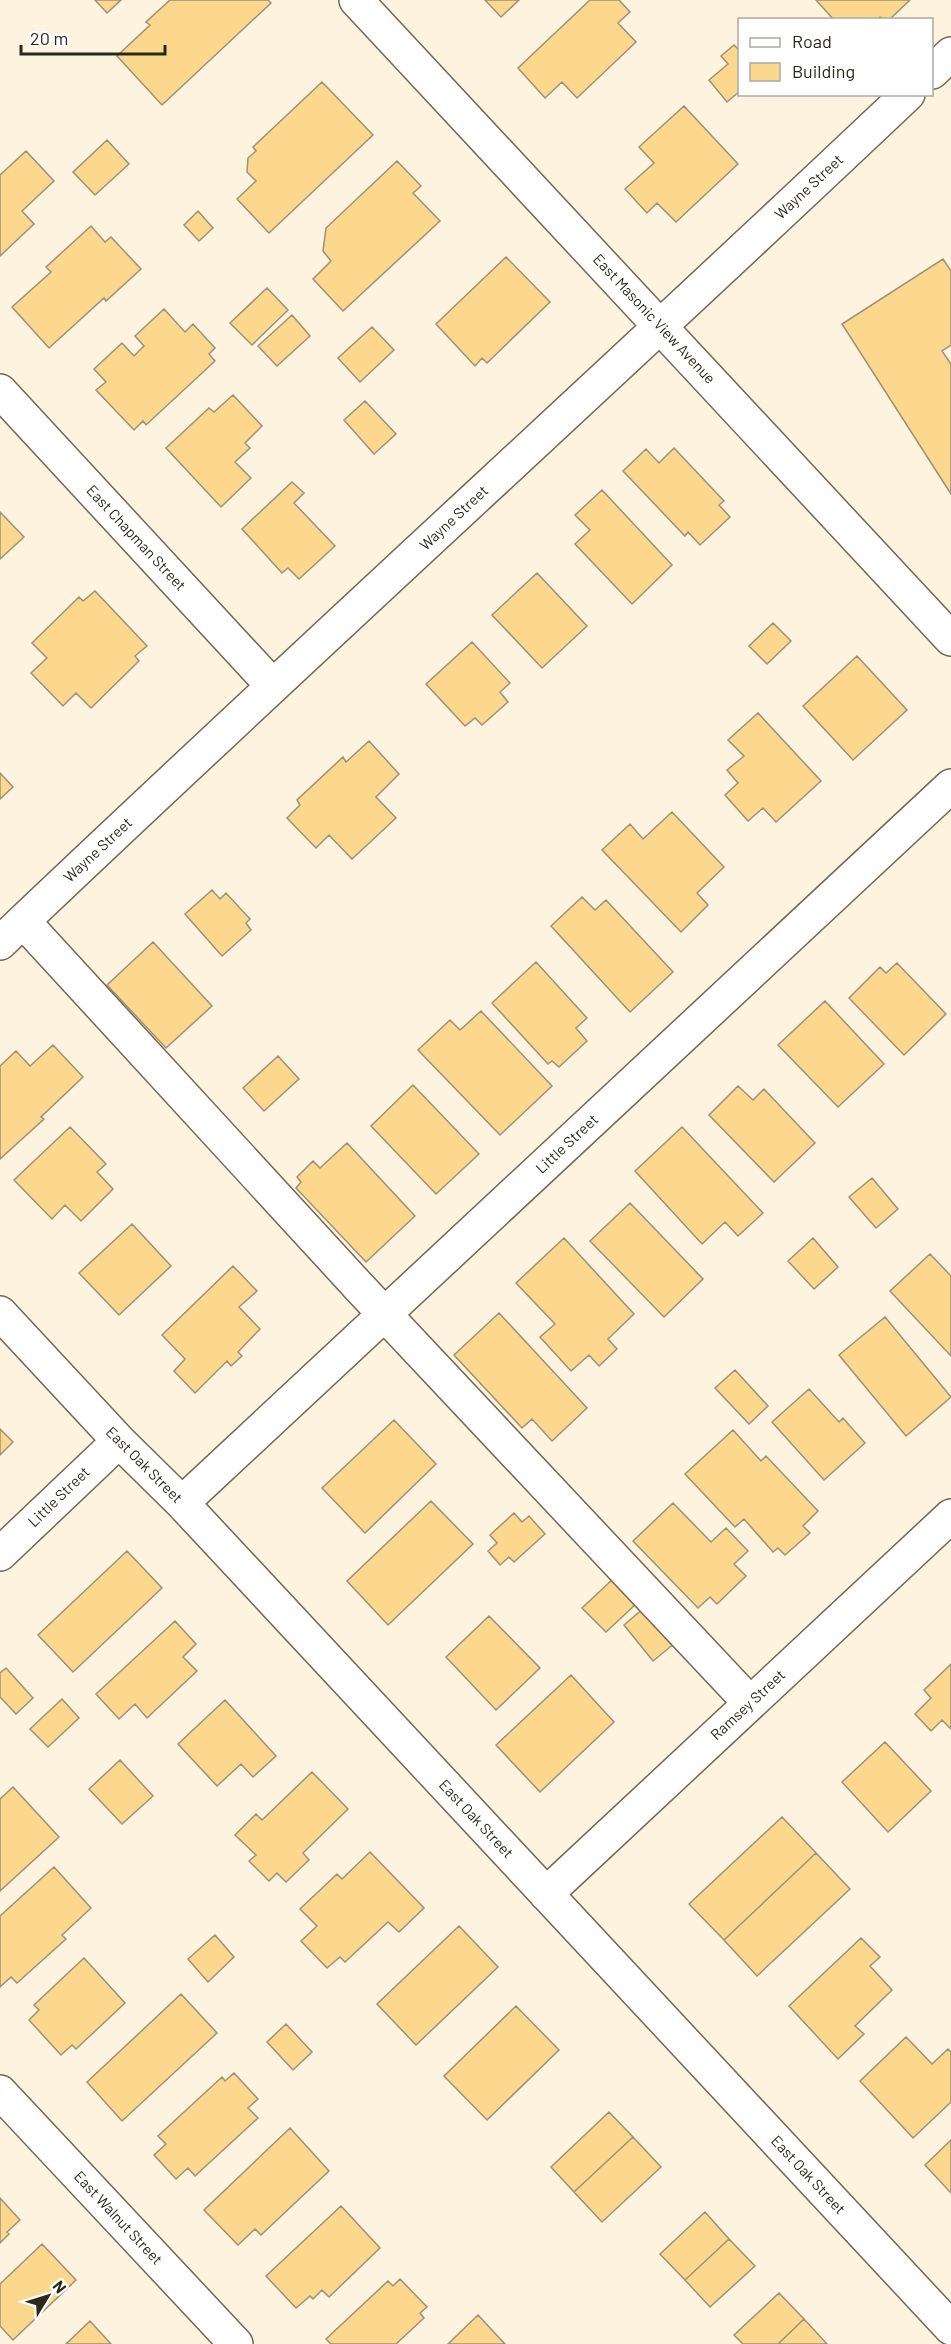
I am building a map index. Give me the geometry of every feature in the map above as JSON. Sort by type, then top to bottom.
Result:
[{"type":"street","name":"East Masonic View Avenue","points":[[356,0],[951,639]]},
{"type":"street","points":[[933,71],[951,54]]},
{"type":"street","name":"Wayne Street","points":[[11,932],[272,685],[662,327],[906,96]]},
{"type":"street","name":"East Chapman Street","points":[[0,390],[272,685]]},
{"type":"street","name":"Little Street","points":[[182,1503],[951,786]]},
{"type":"street","points":[[11,932],[384,1314],[750,1703]]},
{"type":"street","name":"East Oak Street","points":[[0,1312],[119,1440],[182,1503],[951,2328]]},
{"type":"street","name":"Little Street","points":[[0,1554],[119,1440]]},
{"type":"street","name":"Ramsey Street","points":[[546,1894],[951,1516]]},
{"type":"street","name":"East Walnut Street","points":[[0,2092],[236,2344]]},
{"type":"building","points":[[95,0],[121,0],[107,13]]},
{"type":"building","points":[[170,0],[268,0],[271,3],[162,105],[117,56],[150,25],[146,22]]},
{"type":"building","points":[[485,0],[519,0],[501,17]]},
{"type":"building","points":[[590,0],[619,0],[630,12],[618,23],[636,42],[577,98],[562,82],[545,98],[518,68]]},
{"type":"building","points":[[816,0],[910,0],[891,18],[832,18]]},
{"type":"building","points":[[734,45],[738,49],[738,93],[727,102],[709,80],[728,64],[721,56]]},
{"type":"building","points":[[322,82],[373,135],[269,233],[237,199],[256,181],[247,172],[248,158],[256,151],[253,147]]},
{"type":"building","points":[[684,106],[738,164],[676,222],[657,203],[647,213],[625,189],[654,163],[639,147]]},
{"type":"building","points":[[107,140],[129,164],[95,195],[73,172]]},
{"type":"building","points":[[26,151],[54,181],[22,211],[34,224],[0,256],[0,175]]},
{"type":"building","points":[[397,161],[421,186],[413,193],[440,221],[343,311],[313,279],[331,261],[323,251],[326,228]]},
{"type":"building","points":[[198,211],[213,228],[199,241],[184,225]]},
{"type":"building","points":[[91,226],[105,242],[111,237],[141,269],[106,301],[104,298],[49,348],[12,307],[51,272],[46,267]]},
{"type":"building","points":[[506,257],[550,302],[487,363],[482,358],[475,366],[436,324]]},
{"type":"building","points":[[943,259],[951,271],[951,345],[942,351],[951,364],[951,494],[842,324]]},
{"type":"building","points":[[267,288],[288,310],[252,345],[230,323]]},
{"type":"building","points":[[164,309],[185,332],[193,324],[215,348],[209,354],[215,361],[146,425],[143,421],[134,430],[96,390],[106,382],[94,369],[122,343],[134,356],[144,346],[135,336]]},
{"type":"building","points":[[292,315],[310,336],[277,366],[258,346]]},
{"type":"building","points":[[372,327],[394,350],[360,382],[338,358]]},
{"type":"building","points":[[233,395],[262,426],[245,443],[250,448],[235,462],[251,478],[221,507],[166,448],[209,408],[214,412]]},
{"type":"building","points":[[365,401],[396,434],[374,454],[344,420]]},
{"type":"building","points":[[674,448],[724,501],[719,505],[730,517],[700,545],[688,532],[685,536],[623,471],[646,449],[659,463]]},
{"type":"building","points":[[292,482],[304,493],[294,503],[335,546],[299,579],[288,568],[282,573],[242,529]]},
{"type":"building","points":[[602,490],[672,565],[632,604],[575,544],[590,530],[575,515]]},
{"type":"building","points":[[0,512],[24,537],[0,559]]},
{"type":"building","points":[[537,573],[587,626],[542,668],[492,615]]},
{"type":"building","points":[[95,591],[147,646],[135,656],[139,661],[91,708],[76,693],[63,706],[31,673],[47,658],[32,643],[79,597],[83,601]]},
{"type":"building","points":[[773,623],[791,641],[767,664],[749,646]]},
{"type":"building","points":[[472,642],[510,683],[500,692],[508,702],[482,725],[475,718],[465,726],[426,684]]},
{"type":"building","points":[[857,656],[907,710],[853,760],[803,706]]},
{"type":"building","points":[[758,713],[821,781],[776,822],[763,808],[748,821],[725,795],[738,783],[727,770],[744,756],[728,740]]},
{"type":"building","points":[[369,741],[399,774],[376,797],[396,818],[352,859],[329,835],[316,848],[287,818],[300,805],[297,800],[343,757],[346,762]]},
{"type":"building","points":[[0,773],[13,787],[0,799]]},
{"type":"building","points":[[672,812],[724,867],[697,893],[708,905],[681,932],[602,850],[630,824],[643,839]]},
{"type":"building","points":[[212,890],[220,899],[226,893],[250,919],[246,923],[251,930],[222,956],[185,914]]},
{"type":"building","points":[[582,897],[595,910],[606,900],[673,972],[630,1012],[551,926]]},
{"type":"building","points":[[153,942],[212,1006],[166,1048],[107,985]]},
{"type":"building","points":[[536,962],[587,1018],[576,1028],[587,1041],[559,1067],[552,1061],[548,1064],[492,1003]]},
{"type":"building","points":[[897,963],[946,1014],[904,1055],[849,998],[880,967],[886,973]]},
{"type":"building","points":[[825,1001],[884,1064],[838,1107],[778,1045]]},
{"type":"building","points":[[481,1011],[552,1086],[500,1135],[418,1050],[450,1020],[460,1030]]},
{"type":"building","points":[[53,1045],[83,1077],[41,1117],[44,1119],[0,1159],[0,1066],[16,1051],[30,1066]]},
{"type":"building","points":[[278,1056],[299,1079],[264,1111],[243,1088]]},
{"type":"building","points":[[413,1085],[479,1154],[436,1194],[371,1126]]},
{"type":"building","points":[[738,1086],[753,1100],[764,1089],[815,1143],[774,1182],[709,1115]]},
{"type":"building","points":[[70,1127],[106,1164],[97,1172],[113,1189],[81,1221],[65,1205],[52,1219],[14,1180]]},
{"type":"building","points":[[682,1127],[763,1213],[738,1236],[725,1222],[702,1244],[635,1171]]},
{"type":"building","points":[[347,1143],[415,1216],[366,1262],[296,1188],[301,1182],[297,1177],[313,1161],[320,1168]]},
{"type":"building","points":[[872,1178],[898,1209],[876,1228],[849,1197]]},
{"type":"building","points":[[630,1203],[703,1279],[664,1317],[590,1241]]},
{"type":"building","points":[[132,1224],[171,1266],[119,1315],[79,1273]]},
{"type":"building","points":[[564,1238],[634,1314],[608,1339],[617,1349],[599,1366],[589,1355],[571,1371],[540,1337],[555,1324],[516,1283]]},
{"type":"building","points":[[813,1238],[838,1267],[814,1289],[788,1261]]},
{"type":"building","points":[[930,1254],[951,1276],[951,1356],[890,1291]]},
{"type":"building","points":[[233,1266],[257,1291],[239,1307],[260,1329],[238,1352],[242,1356],[231,1366],[227,1361],[195,1393],[174,1371],[185,1359],[162,1335]]},
{"type":"building","points":[[499,1313],[587,1408],[552,1441],[532,1419],[522,1428],[454,1355]]},
{"type":"building","points":[[885,1317],[951,1397],[906,1436],[839,1355]]},
{"type":"building","points":[[735,1370],[768,1406],[749,1424],[715,1388]]},
{"type":"building","points":[[809,1389],[839,1422],[843,1418],[865,1443],[824,1480],[772,1422]]},
{"type":"building","points":[[394,1420],[436,1464],[365,1533],[322,1488]]},
{"type":"building","points":[[0,1429],[13,1442],[0,1455]]},
{"type":"building","points":[[733,1430],[761,1461],[766,1456],[818,1511],[803,1526],[810,1533],[785,1555],[778,1548],[773,1552],[744,1519],[735,1527],[685,1474]]},
{"type":"building","points":[[431,1501],[473,1544],[388,1625],[347,1581]]},
{"type":"building","points":[[673,1503],[711,1542],[726,1528],[748,1551],[734,1564],[746,1576],[717,1604],[710,1597],[698,1608],[633,1541]]},
{"type":"building","points":[[514,1513],[522,1522],[529,1516],[545,1534],[514,1562],[509,1557],[500,1565],[488,1551],[497,1543],[490,1535]]},
{"type":"building","points":[[127,1551],[162,1588],[73,1672],[38,1635]]},
{"type":"building","points":[[614,1578],[637,1603],[606,1632],[582,1608]]},
{"type":"building","points":[[645,1607],[675,1643],[653,1661],[624,1625]]},
{"type":"building","points":[[489,1616],[540,1668],[496,1710],[446,1657]]},
{"type":"building","points":[[175,1621],[196,1644],[183,1657],[197,1671],[147,1718],[135,1704],[119,1719],[96,1694]]},
{"type":"building","points":[[951,1664],[951,1729],[942,1720],[931,1731],[915,1714],[931,1698],[924,1690]]},
{"type":"building","points":[[6,1668],[33,1698],[16,1714],[0,1697],[0,1673]]},
{"type":"building","points":[[571,1675],[614,1722],[540,1792],[496,1745]]},
{"type":"building","points":[[62,1699],[79,1718],[48,1747],[30,1729]]},
{"type":"building","points":[[225,1700],[276,1756],[253,1777],[241,1764],[217,1786],[178,1744]]},
{"type":"building","points":[[885,1742],[931,1791],[888,1832],[842,1782]]},
{"type":"building","points":[[120,1760],[153,1796],[122,1824],[89,1789]]},
{"type":"building","points":[[312,1772],[348,1809],[303,1853],[309,1860],[286,1882],[277,1873],[269,1881],[249,1861],[256,1855],[235,1835],[256,1814],[262,1820]]},
{"type":"building","points":[[13,1787],[59,1837],[0,1891],[0,1799]]},
{"type":"building","points":[[782,1817],[816,1853],[724,1940],[689,1904]]},
{"type":"building","points":[[370,1852],[424,1908],[399,1932],[388,1922],[345,1962],[340,1957],[327,1968],[301,1941],[317,1926],[300,1909],[337,1874],[342,1879]]},
{"type":"building","points":[[816,1853],[850,1889],[757,1976],[724,1940]]},
{"type":"building","points":[[54,1867],[91,1908],[62,1935],[66,1939],[17,1983],[11,1977],[0,1987],[0,1916]]},
{"type":"building","points":[[459,1926],[498,1967],[416,2045],[377,2004]]},
{"type":"building","points":[[215,1935],[234,1957],[208,1982],[188,1959]]},
{"type":"building","points":[[861,1938],[880,1957],[870,1966],[892,1990],[855,2026],[864,2034],[838,2059],[789,2006]]},
{"type":"building","points":[[84,1958],[125,2003],[76,2049],[72,2045],[61,2055],[29,2020],[39,2010],[34,2005]]},
{"type":"building","points":[[181,1994],[217,2033],[122,2121],[87,2082]]},
{"type":"building","points":[[516,2006],[559,2050],[487,2120],[444,2076]]},
{"type":"building","points":[[286,2024],[312,2052],[293,2070],[267,2042]]},
{"type":"building","points":[[906,2037],[932,2064],[948,2049],[951,2052],[951,2102],[913,2138],[860,2081]]},
{"type":"building","points":[[234,2073],[258,2099],[248,2108],[258,2118],[195,2176],[188,2168],[176,2179],[154,2155],[166,2144],[158,2136],[222,2077],[225,2081]]},
{"type":"building","points":[[609,2112],[633,2137],[574,2192],[551,2167]]},
{"type":"building","points":[[290,2128],[329,2171],[261,2235],[255,2229],[238,2245],[204,2210]]},
{"type":"building","points":[[633,2137],[661,2167],[602,2222],[574,2192]]},
{"type":"building","points":[[951,2140],[951,2193],[925,2165]]},
{"type":"building","points":[[0,2198],[20,2220],[7,2232],[9,2234],[0,2243]]},
{"type":"building","points":[[341,2206],[380,2248],[329,2297],[322,2290],[313,2299],[310,2296],[296,2308],[266,2276]]},
{"type":"building","points":[[705,2212],[729,2239],[685,2280],[660,2254]]},
{"type":"building","points":[[729,2239],[755,2266],[710,2307],[685,2280]]},
{"type":"building","points":[[42,2244],[76,2280],[13,2340],[0,2326],[0,2284]]},
{"type":"building","points":[[400,2279],[427,2307],[420,2313],[424,2318],[396,2344],[331,2344],[326,2339],[388,2281],[393,2286]]},
{"type":"building","points":[[779,2293],[804,2319],[778,2344],[743,2344],[734,2335]]},
{"type":"building","points":[[478,2315],[505,2344],[448,2344]]},
{"type":"building","points":[[804,2319],[827,2344],[778,2344]]},
{"type":"building","points":[[90,2321],[111,2344],[66,2344]]}]
